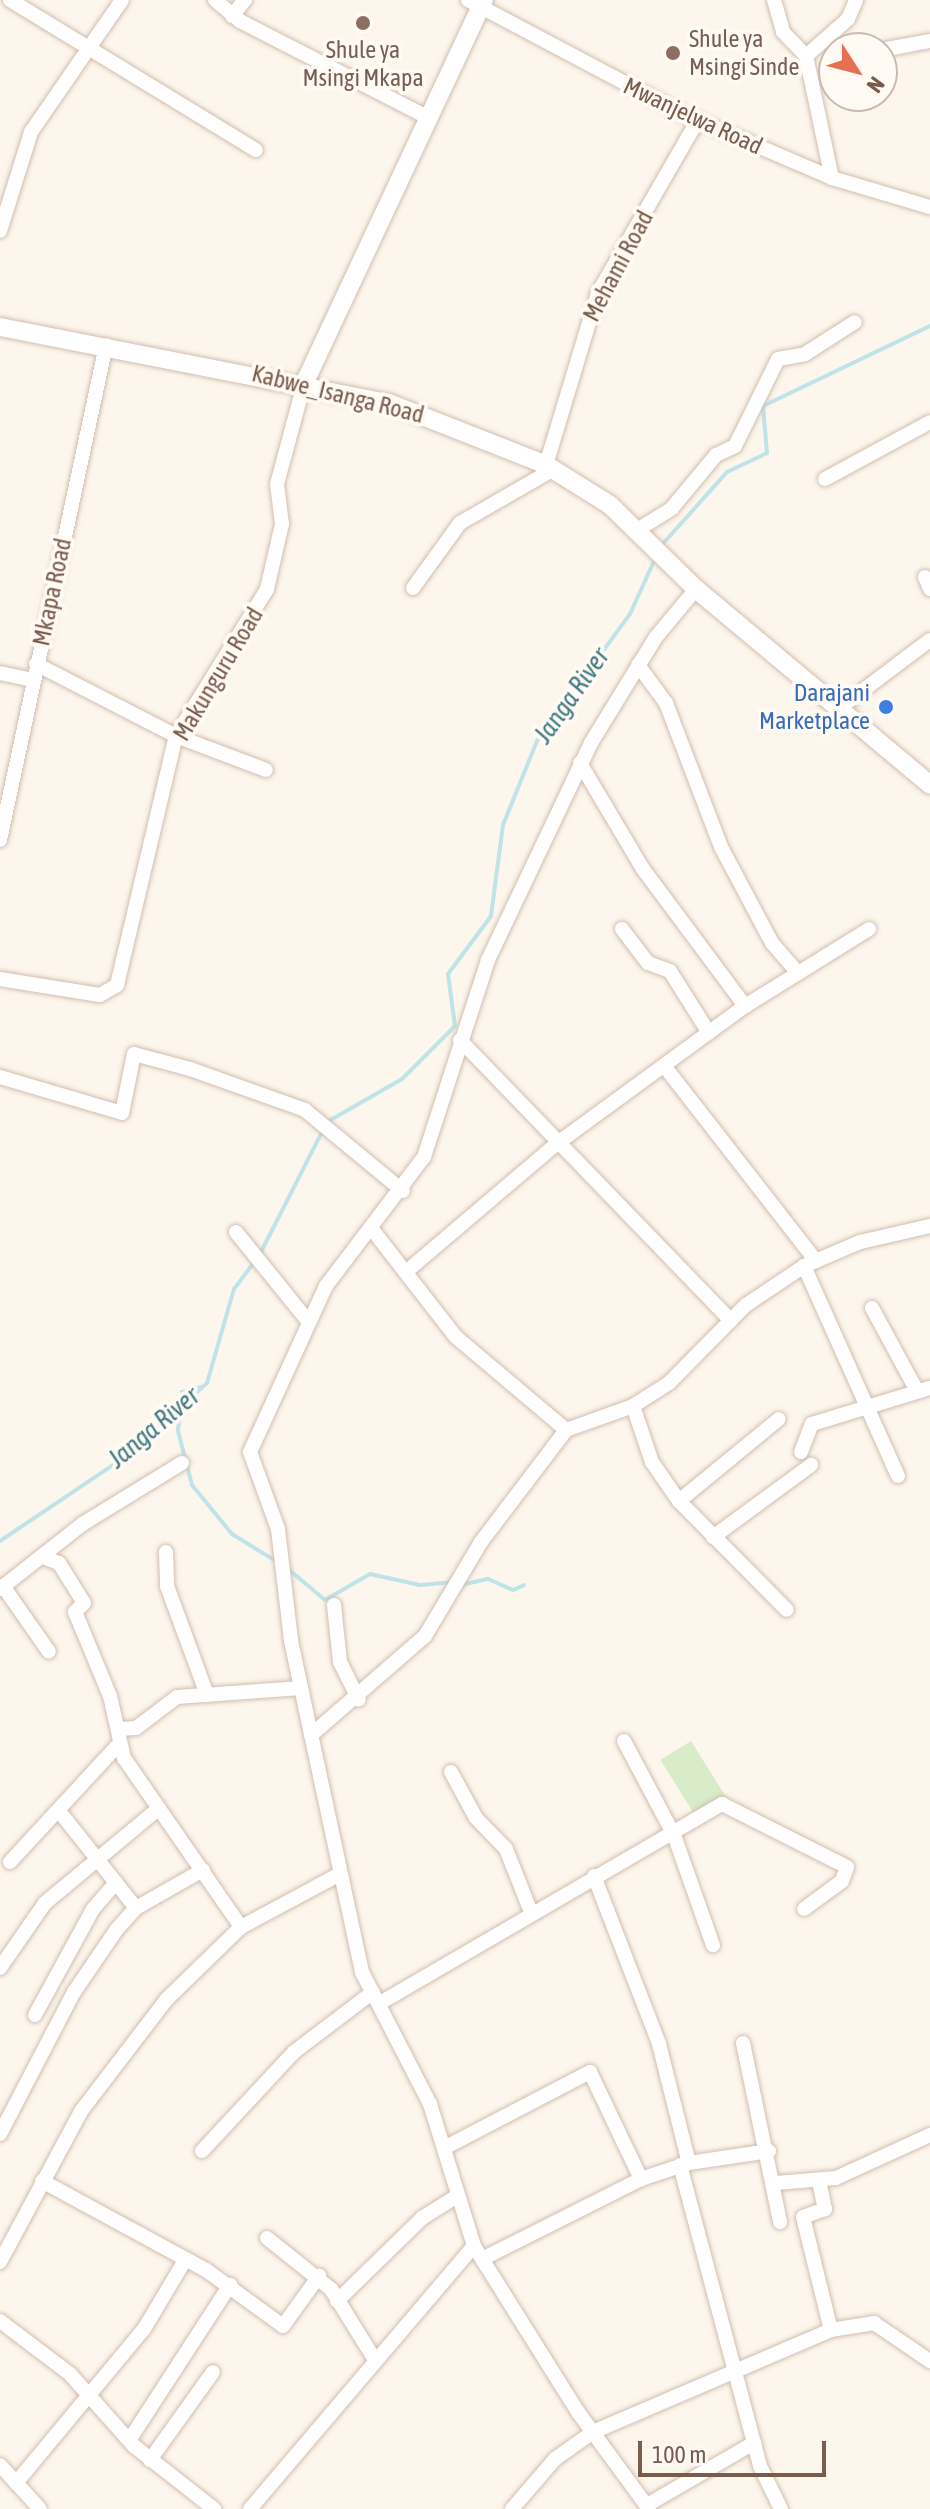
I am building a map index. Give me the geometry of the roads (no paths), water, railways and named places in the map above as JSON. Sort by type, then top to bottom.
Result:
[{"type":"street","points":[[10,0],[256,150]]},
{"type":"street","points":[[0,231],[23,150],[122,0]]},
{"type":"street","points":[[215,0],[232,16],[425,116]]},
{"type":"street","points":[[232,16],[245,0]]},
{"type":"street","points":[[774,0],[783,32],[811,55],[832,178]]},
{"type":"street","points":[[811,55],[856,0]]},
{"type":"street","points":[[304,384],[477,3]]},
{"type":"street","name":"Mwanjelwa Road","points":[[477,3],[698,120],[832,178],[930,207]]},
{"type":"street","points":[[898,47],[930,41]]},
{"type":"street","points":[[811,55],[818,55]]},
{"type":"street","name":"Mehami Road","points":[[550,467],[598,293],[698,120]]},
{"type":"street","points":[[643,532],[672,508],[716,455],[735,446],[778,359],[805,354],[855,322]]},
{"type":"street","name":"Kabwe_Isanga Road","points":[[0,327],[304,384],[427,415],[550,467],[643,532],[696,589],[926,774]]},
{"type":"street","name":"Mkapa Road","points":[[0,840],[106,345]]},
{"type":"street","name":"Makunguru Road","points":[[0,979],[100,995],[117,985],[176,736],[262,603],[282,524],[277,484],[304,384]]},
{"type":"street","points":[[825,479],[930,422]]},
{"type":"street","points":[[413,588],[460,523],[550,467]]},
{"type":"street","points":[[696,589],[638,665],[580,763],[488,960],[460,1040],[430,1144],[403,1191],[371,1228],[307,1320],[250,1452],[284,1564],[301,1688],[353,1946],[376,1998],[420,2079],[444,2148],[456,2197],[478,2253],[593,2432],[648,2507],[754,2443]]},
{"type":"street","points":[[841,707],[930,640]]},
{"type":"street","points":[[36,664],[176,736],[266,770]]},
{"type":"street","points":[[638,665],[666,703],[721,847],[772,943],[798,973]]},
{"type":"street","points":[[0,673],[33,680]]},
{"type":"street","points":[[580,763],[643,869],[745,1006]]},
{"type":"street","points":[[622,929],[648,963],[670,971],[709,1033]]},
{"type":"street","points":[[407,1271],[555,1145],[745,1006],[869,929]]},
{"type":"street","points":[[460,1040],[611,1204],[660,1240],[731,1321]]},
{"type":"street","points":[[0,1077],[122,1113],[134,1054],[244,1085],[313,1118],[403,1191]]},
{"type":"street","points":[[665,1067],[810,1263],[863,1408],[898,1476]]},
{"type":"street","points":[[311,1735],[359,1700],[405,1659],[456,1591],[463,1574],[566,1430],[633,1406],[695,1362],[731,1321],[810,1263],[930,1226]]},
{"type":"street","points":[[371,1228],[456,1337],[566,1430]]},
{"type":"street","points":[[236,1232],[265,1261],[307,1320]]},
{"type":"street","points":[[801,1452],[812,1424],[924,1390],[872,1308]]},
{"type":"street","points":[[633,1406],[652,1462],[679,1501],[787,1610]]},
{"type":"street","points":[[679,1501],[779,1419]]},
{"type":"street","points":[[49,1652],[2,1588],[182,1463]]},
{"type":"street","points":[[713,1537],[811,1465]]},
{"type":"street","points":[[166,1552],[167,1586],[207,1695]]},
{"type":"street","points":[[43,1557],[59,1563],[84,1603],[75,1612],[119,1736],[159,1808],[241,1927]]},
{"type":"street","points":[[334,1605],[340,1662],[359,1700]]},
{"type":"street","points":[[10,1862],[59,1811],[119,1736],[136,1728],[165,1701],[301,1688]]},
{"type":"street","points":[[624,1741],[674,1835],[713,1945]]},
{"type":"street","points":[[451,1772],[476,1818],[506,1849],[531,1912]]},
{"type":"street","points":[[202,2151],[294,2052],[376,1998],[594,1876],[674,1835],[722,1804],[736,1806],[844,1864],[842,1881],[804,1909]]},
{"type":"street","points":[[0,1968],[35,1912],[98,1856],[159,1808]]},
{"type":"street","points":[[59,1811],[98,1856],[136,1908]]},
{"type":"street","points":[[0,2134],[74,1992],[136,1908],[203,1870]]},
{"type":"street","points":[[0,2262],[42,2181],[126,2047],[241,1927],[338,1875]]},
{"type":"street","points":[[594,1876],[659,2044],[684,2164],[754,2443],[781,2509]]},
{"type":"street","points":[[35,2015],[93,1909],[116,1883]]},
{"type":"street","points":[[743,2043],[776,2183],[780,2222]]},
{"type":"street","points":[[444,2148],[590,2072],[641,2179]]},
{"type":"street","points":[[776,2183],[819,2181],[930,2135]]},
{"type":"street","points":[[250,2509],[375,2360],[478,2253],[641,2179],[684,2164],[769,2151]]},
{"type":"street","points":[[42,2181],[126,2222],[184,2262],[230,2285],[283,2326],[319,2276]]},
{"type":"street","points":[[819,2181],[825,2209],[803,2217],[831,2330]]},
{"type":"street","points":[[337,2301],[422,2218],[456,2197]]},
{"type":"street","points":[[267,2238],[319,2276],[375,2360]]},
{"type":"street","points":[[16,2483],[144,2329],[184,2262]]},
{"type":"street","points":[[130,2439],[230,2285]]},
{"type":"street","points":[[0,2321],[92,2393],[150,2460],[214,2509]]},
{"type":"street","points":[[512,2509],[555,2459],[593,2432],[831,2330],[874,2323],[930,2361]]},
{"type":"street","points":[[150,2460],[213,2372]]},
{"type":"street","points":[[0,2465],[40,2509]]},
{"type":"waterway","name":"Janga River","points":[[660,547],[727,472],[767,453],[763,406],[930,326]]},
{"type":"waterway","name":"Janga River","points":[[327,1122],[402,1079],[455,1026],[448,974],[491,916],[503,825],[537,741],[630,614],[655,559]]},
{"type":"waterway","name":"Janga River","points":[[260,1254],[323,1130]]},
{"type":"waterway","name":"Janga River","points":[[0,1541],[116,1463],[207,1383],[234,1289],[255,1261]]},
{"type":"waterway","points":[[201,1387],[182,1392],[178,1431],[192,1485],[232,1534],[279,1563]]},
{"type":"waterway","points":[[287,1568],[325,1600],[370,1574],[420,1585],[452,1582]]},
{"type":"waterway","points":[[461,1585],[488,1579],[513,1590],[524,1585]]},
{"type":"place","name":"Shule ya Msingi Mkapa","points":[[363,23]]},
{"type":"place","name":"Shule ya Msingi Sinde","points":[[673,53]]},
{"type":"place","name":"Darajani Marketplace","points":[[886,707]]}]
